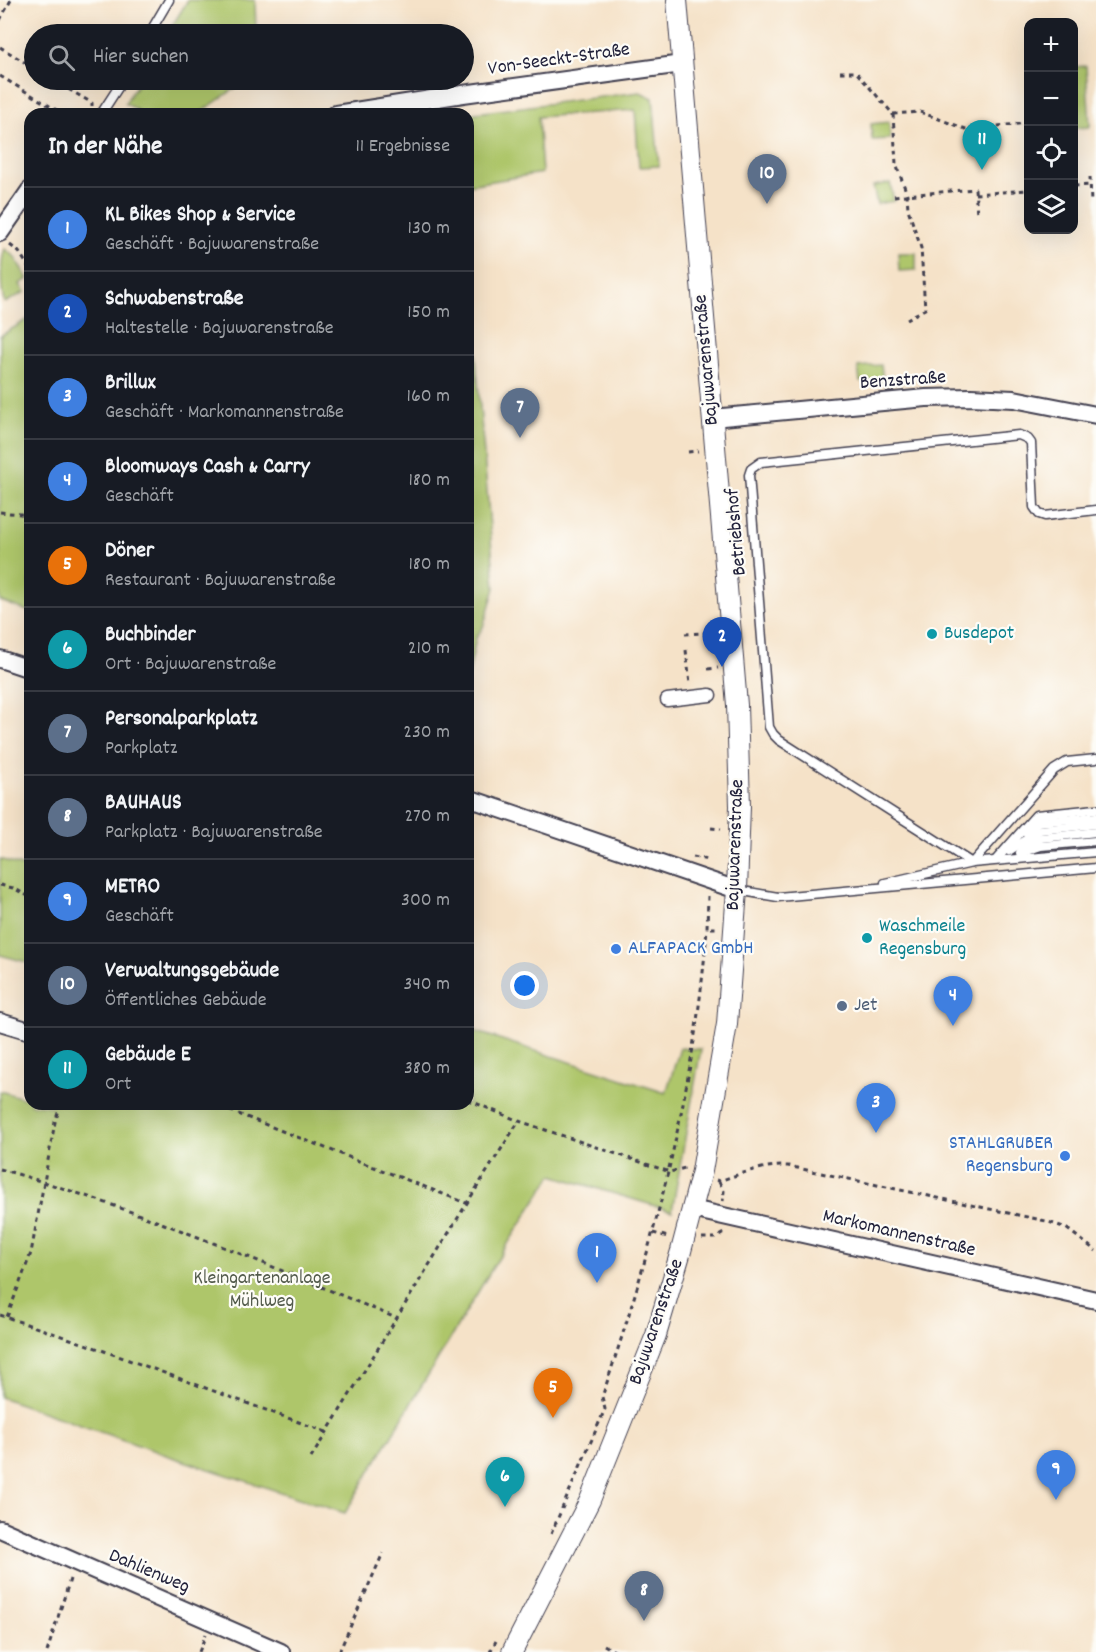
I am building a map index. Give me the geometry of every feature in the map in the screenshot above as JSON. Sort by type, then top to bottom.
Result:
[{"type":"street","name":"Bajuwarenstraße","points":[[512,1652],[590,1500],[656,1335],[674,1234],[692,1209],[693,1169],[727,1024],[740,806],[737,705],[677,0]]},
{"type":"street","name":"Von-Seeckt-Straße","points":[[374,108],[682,64]]},
{"type":"street","points":[[3,238],[24,201]]},
{"type":"street","name":"Benzstraße","points":[[712,418],[926,398],[1014,399],[1096,415]]},
{"type":"street","points":[[0,659],[24,667]]},
{"type":"street","points":[[667,699],[710,695]]},
{"type":"street","points":[[474,800],[736,890]]},
{"type":"street","points":[[0,1022],[24,1029]]},
{"type":"street","name":"Markomannenstraße","points":[[692,1209],[1096,1300]]},
{"type":"street","name":"Dahlienweg","points":[[0,1529],[281,1652]]},
{"type":"lane","points":[[155,24],[169,0]]},
{"type":"lane","points":[[105,108],[117,90]]},
{"type":"lane","name":"Betriebshof","points":[[972,863],[772,734],[769,727],[749,475],[751,469],[761,462],[1019,435],[1024,436],[1031,443],[1034,507],[1039,514],[1045,516],[1096,510]]},
{"type":"lane","points":[[972,863],[1054,770],[1067,762],[1096,759]]},
{"type":"lane","points":[[996,860],[1036,815],[1096,810]]},
{"type":"lane","points":[[996,860],[1038,822],[1096,817]]},
{"type":"lane","points":[[996,860],[1040,830],[1096,824]]},
{"type":"lane","points":[[996,860],[1041,838],[1096,832]]},
{"type":"lane","points":[[996,860],[1041,846],[1096,841]]},
{"type":"lane","points":[[853,890],[972,863],[1096,852]]},
{"type":"lane","points":[[736,890],[778,897],[1096,868]]},
{"type":"path","points":[[0,20],[11,0]]},
{"type":"path","points":[[0,47],[24,62]]},
{"type":"path","points":[[840,72],[856,72],[893,114],[896,164],[907,194],[908,209],[921,248],[925,309],[907,318]]},
{"type":"path","points":[[0,76],[53,108]]},
{"type":"path","points":[[69,90],[92,104],[91,108]]},
{"type":"path","points":[[893,114],[920,112],[966,129],[1024,123]]},
{"type":"path","points":[[1090,177],[1091,204]]},
{"type":"path","points":[[1078,186],[1090,185]]},
{"type":"path","points":[[894,196],[975,189],[977,214]]},
{"type":"path","points":[[975,194],[1024,190]]},
{"type":"path","points":[[3,238],[24,260]]},
{"type":"path","points":[[688,452],[702,450]]},
{"type":"path","points":[[0,512],[24,514]]},
{"type":"path","points":[[685,634],[705,633]]},
{"type":"path","points":[[686,650],[689,682]]},
{"type":"path","points":[[719,668],[720,677]]},
{"type":"path","points":[[711,828],[725,830]]},
{"type":"path","points":[[0,885],[24,894]]},
{"type":"path","points":[[549,1537],[605,1409],[602,1397],[627,1323],[669,1172],[694,1039],[707,928],[708,893],[702,891]]},
{"type":"path","points":[[707,928],[718,929]]},
{"type":"path","points":[[474,1102],[519,1121],[669,1172],[693,1169],[719,1181],[756,1168],[772,1165],[788,1166],[1046,1221],[1066,1228],[1096,1251]]},
{"type":"path","points":[[7,1317],[31,1253],[59,1110]]},
{"type":"path","points":[[228,1110],[466,1203]]},
{"type":"path","points":[[311,1458],[466,1203],[519,1121]]},
{"type":"path","points":[[0,1169],[44,1181],[199,1237],[396,1318]]},
{"type":"path","points":[[681,1178],[693,1169]]},
{"type":"path","points":[[653,1233],[715,1238],[744,1221]]},
{"type":"path","points":[[665,1247],[674,1234]]},
{"type":"path","points":[[0,1315],[326,1433]]},
{"type":"path","points":[[339,1652],[383,1553]]},
{"type":"path","points":[[47,1652],[76,1563]]},
{"type":"path","points":[[490,1652],[501,1631]]},
{"type":"path","points":[[604,1645],[616,1652]]},
{"type":"green space","points":[[188,0],[255,0],[256,24],[173,24]]},
{"type":"green space","points":[[1086,66],[1090,127],[1078,128],[1078,67]]},
{"type":"green space","points":[[133,90],[233,90],[207,108],[133,108],[125,103]]},
{"type":"green space","points":[[640,92],[653,98],[659,166],[639,167],[635,110],[538,117],[542,173],[474,184],[474,113]]},
{"type":"green space","points":[[889,122],[890,139],[872,140],[871,124]]},
{"type":"green space","points":[[890,183],[894,201],[877,204],[873,186]]},
{"type":"green space","points":[[5,249],[14,256],[24,272],[24,282],[20,284],[24,293],[5,303],[2,291],[2,261]]},
{"type":"green space","points":[[898,253],[916,253],[916,270],[899,271]]},
{"type":"green space","points":[[24,322],[24,610],[0,601],[0,336]]},
{"type":"green space","points":[[474,334],[495,588],[483,627],[476,638],[474,648]]},
{"type":"green space","points":[[881,365],[883,380],[860,382],[858,367]]},
{"type":"green space","points":[[0,859],[24,867],[24,961],[0,955]]},
{"type":"green space","name":"Kleingartenanlage Mühlweg","points":[[474,1031],[666,1093],[680,1048],[701,1049],[672,1211],[552,1175],[493,1267],[345,1513],[172,1457],[0,1397],[0,1091],[24,1098],[24,1110],[474,1110]]},
{"type":"place","name":"Gebäude E","points":[[982,170]]},
{"type":"place","name":"Verwaltungsgebäude","points":[[767,204]]},
{"type":"place","name":"Personalparkplatz","points":[[520,438]]},
{"type":"place","name":"Busdepot","points":[[932,634]]},
{"type":"place","name":"Schwabenstraße","points":[[722,667]]},
{"type":"place","name":"Waschmeile Regensburg","points":[[867,938]]},
{"type":"place","name":"ALFAPACK GmbH","points":[[616,949]]},
{"type":"place","name":"Jet","points":[[842,1006]]},
{"type":"place","name":"Bloomways Cash & Carry","points":[[953,1026]]},
{"type":"place","name":"Brillux","points":[[876,1133]]},
{"type":"place","name":"STAHLGRUBER Regensburg","points":[[1065,1156]]},
{"type":"place","name":"KL Bikes Shop & Service","points":[[597,1283]]},
{"type":"place","name":"Döner","points":[[553,1418]]},
{"type":"place","name":"METRO","points":[[1056,1500]]},
{"type":"place","name":"Buchbinder","points":[[505,1507]]},
{"type":"place","name":"BAUHAUS","points":[[644,1621]]}]
